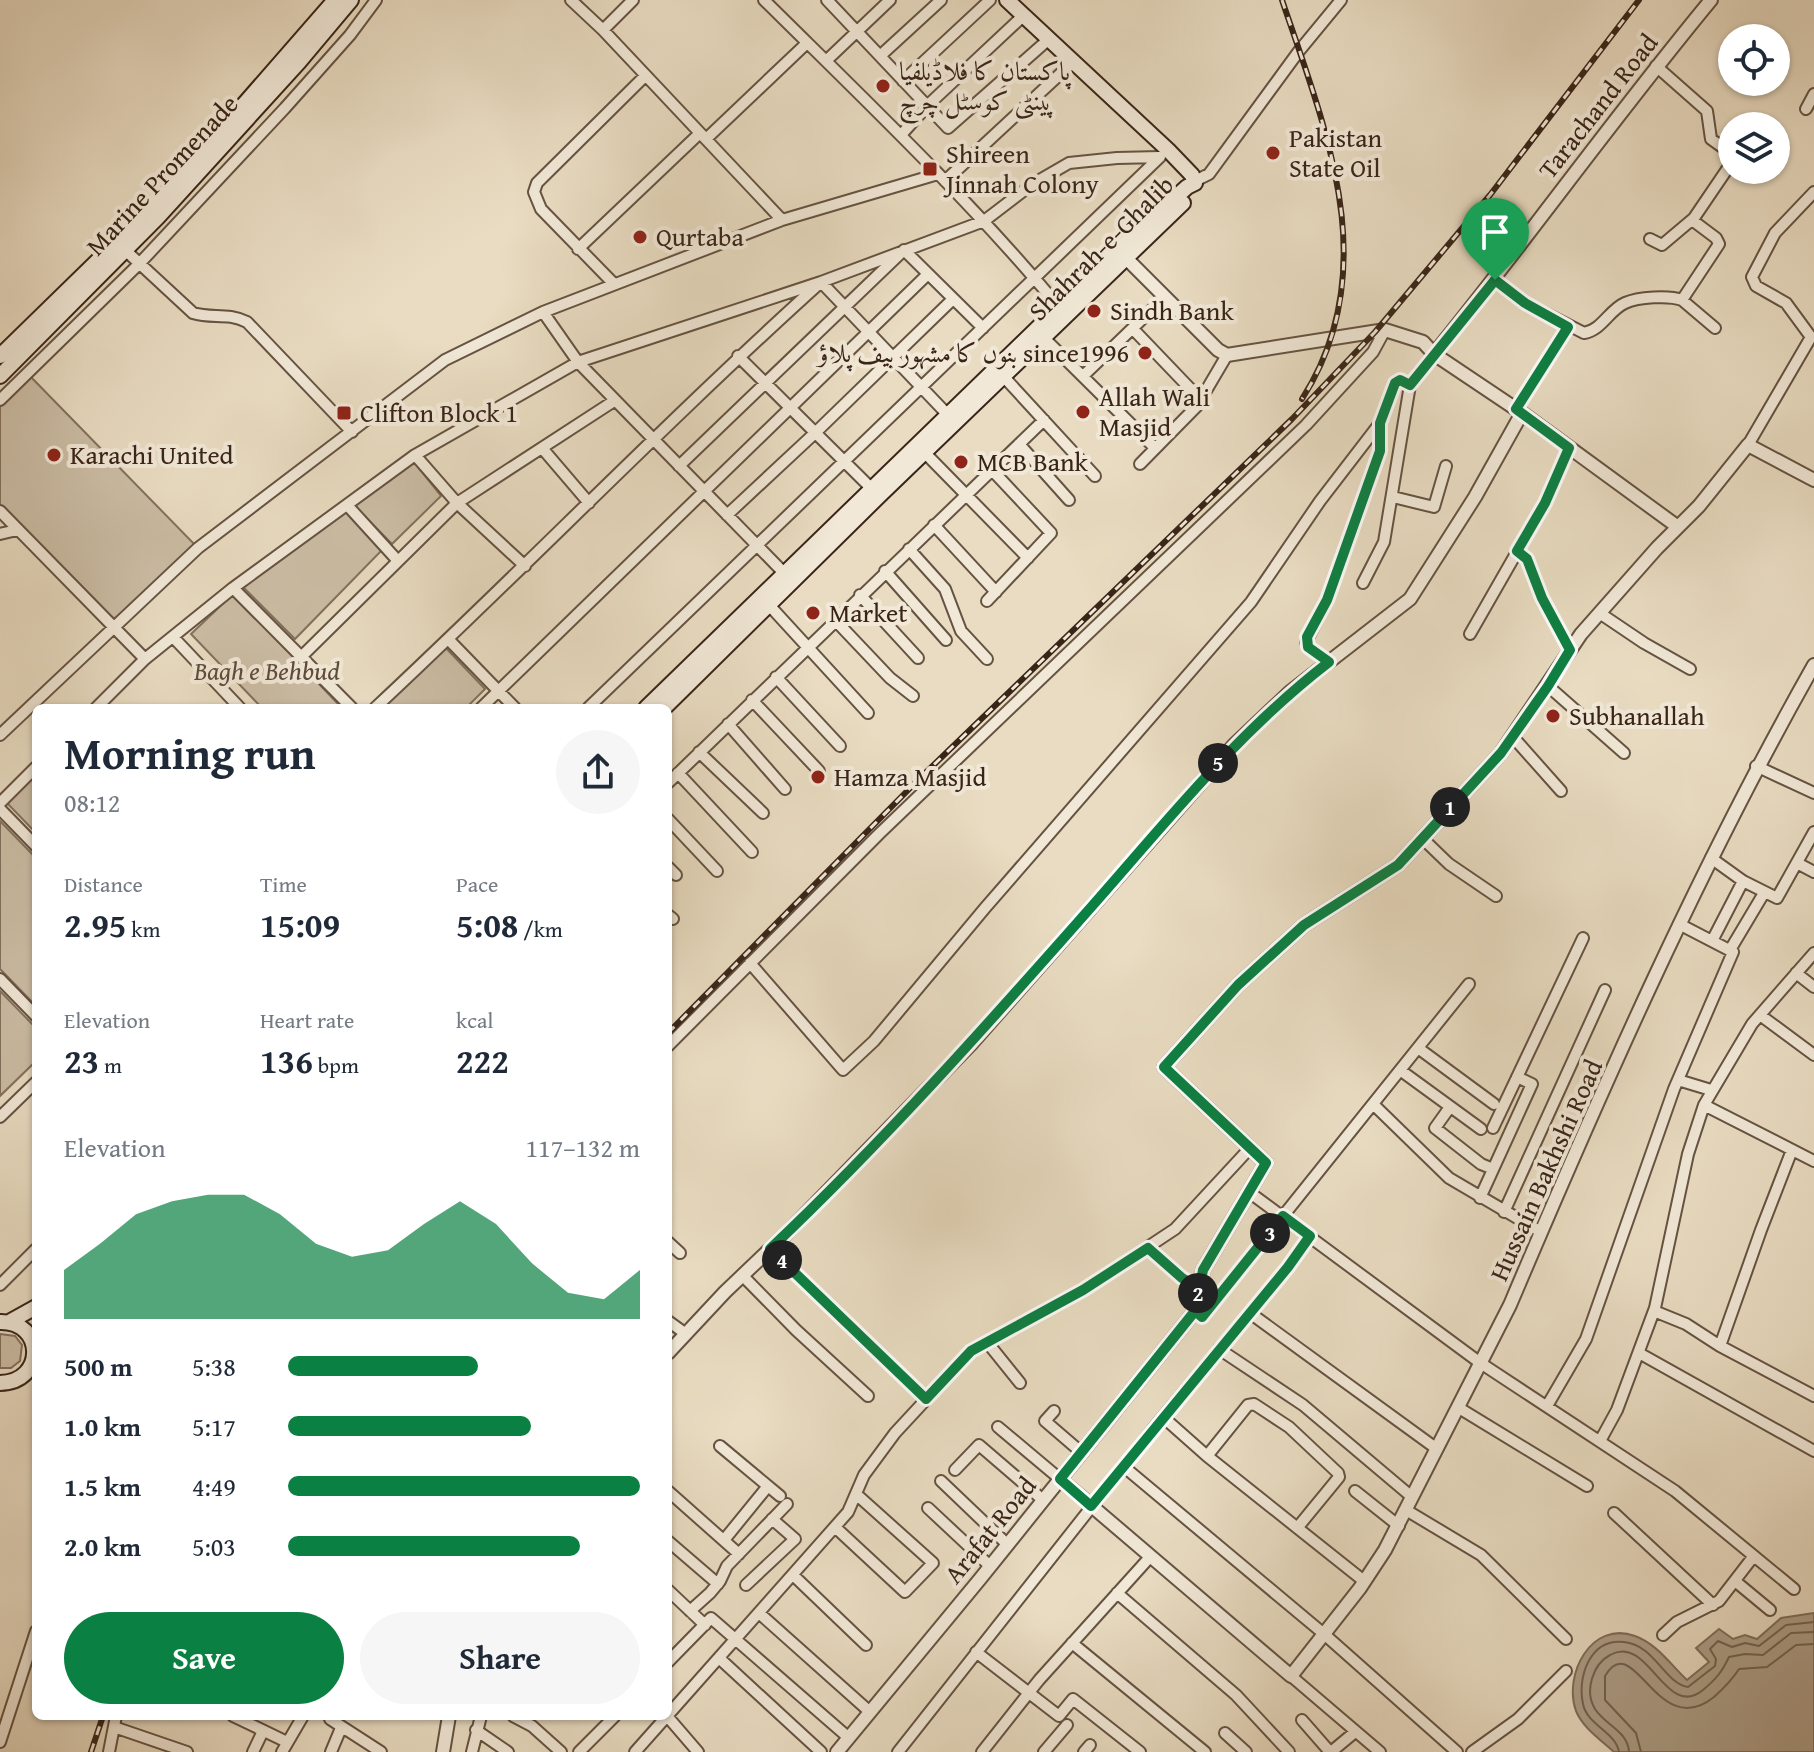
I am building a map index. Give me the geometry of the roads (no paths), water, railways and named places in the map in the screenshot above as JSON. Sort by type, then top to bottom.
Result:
[{"type":"main road","name":"Marine Promenade","points":[[0,356],[164,196],[335,0]]},
{"type":"main road","name":"Marine Promenade","points":[[0,376],[216,155],[351,0]]},
{"type":"main road","points":[[1007,0],[1195,182]]},
{"type":"main road","name":"Shahrah-e-Ghalib","points":[[668,704],[1127,259],[1193,193],[1195,182]]},
{"type":"main road","name":"Shahrah-e-Ghalib","points":[[650,704],[947,414],[1195,182]]},
{"type":"main road","points":[[4,1322],[32,1309]]},
{"type":"main road","points":[[4,1322],[20,1326],[32,1342]]},
{"type":"main road","points":[[0,1383],[21,1377],[29,1370],[32,1360]]},
{"type":"street","points":[[0,400],[139,264],[295,98],[376,0]]},
{"type":"street","points":[[571,0],[782,220]]},
{"type":"street","points":[[603,30],[633,0]]},
{"type":"street","points":[[764,0],[984,221],[1059,307]]},
{"type":"street","points":[[827,60],[890,0]]},
{"type":"street","points":[[880,56],[941,0]]},
{"type":"street","points":[[903,81],[990,0]]},
{"type":"street","points":[[1195,182],[1209,174],[1299,51],[1341,0]]},
{"type":"street","name":"Tarachand Road","points":[[1434,354],[1495,280],[1656,66],[1711,0]]},
{"type":"street","points":[[834,2],[856,31],[948,128],[1049,39]]},
{"type":"street","points":[[901,135],[927,106],[1023,16]]},
{"type":"street","points":[[578,249],[807,43]]},
{"type":"street","points":[[34,704],[198,548],[445,360],[543,312],[782,220],[941,178],[1072,63]]},
{"type":"street","points":[[1656,66],[1707,111],[1711,139],[1718,144]]},
{"type":"street","points":[[614,284],[541,209],[534,192],[537,183],[645,76]]},
{"type":"street","points":[[1806,109],[1814,94]]},
{"type":"street","points":[[100,704],[145,659],[233,588],[415,455],[578,362],[821,282],[984,221],[1031,185],[1069,163],[1164,154]]},
{"type":"street","points":[[592,704],[1164,154]]},
{"type":"street","points":[[1650,239],[1662,245],[1692,220],[1718,182]]},
{"type":"street","points":[[672,1711],[848,1512],[864,1475],[895,1433],[971,1351],[1083,1290],[1175,1229],[1250,1148],[1164,1067],[1238,985],[1304,925],[1398,865],[1513,737],[1570,650],[1748,445],[1811,337],[1786,303],[1756,286],[1752,277],[1775,233],[1814,192]]},
{"type":"street","points":[[1682,300],[1719,244],[1716,238],[1692,220]]},
{"type":"street","points":[[125,250],[193,313],[200,316],[220,314],[247,322],[352,432]]},
{"type":"street","points":[[904,250],[983,328]]},
{"type":"street","points":[[679,466],[904,250]]},
{"type":"street","points":[[1127,259],[1218,350],[1227,355],[1385,330],[1423,342],[1434,354],[1519,411],[1678,527]]},
{"type":"street","points":[[485,704],[928,274]]},
{"type":"street","points":[[1495,280],[1525,303],[1584,333],[1590,332],[1626,302],[1670,295],[1682,300],[1715,328]]},
{"type":"street","points":[[821,282],[947,414]]},
{"type":"street","points":[[379,704],[525,566],[738,356],[821,282]]},
{"type":"street","points":[[1083,376],[1165,297]]},
{"type":"street","points":[[727,515],[953,299]]},
{"type":"street","points":[[543,312],[578,362],[614,401],[784,573]]},
{"type":"street","points":[[672,1349],[975,1040],[1234,745],[1290,692],[1410,599],[1475,497],[1519,411],[1568,327]]},
{"type":"street","points":[[1133,329],[1201,400]]},
{"type":"street","points":[[672,1042],[879,834],[1306,425],[1373,352],[1385,330]]},
{"type":"street","points":[[1044,338],[1155,448]]},
{"type":"street","points":[[1363,583],[1384,542],[1410,385],[1434,354]]},
{"type":"street","points":[[1140,464],[1201,400],[1227,355]]},
{"type":"street","points":[[738,356],[871,488]]},
{"type":"street","points":[[1004,377],[1095,476]]},
{"type":"street","points":[[750,963],[843,1070],[874,1041],[1251,602],[1320,501],[1380,423],[1395,383],[1400,380],[1410,385]]},
{"type":"street","points":[[301,657],[457,503],[614,401]]},
{"type":"street","points":[[672,779],[1044,420]]},
{"type":"street","points":[[1329,662],[1308,647],[1306,642],[1327,600],[1380,451],[1380,423]]},
{"type":"street","points":[[1019,444],[1069,500]]},
{"type":"street","points":[[1748,445],[1814,480]]},
{"type":"street","points":[[542,448],[589,503]]},
{"type":"street","points":[[1470,634],[1545,503],[1569,448]]},
{"type":"street","points":[[925,453],[1028,558]]},
{"type":"street","points":[[415,455],[457,503],[525,566]]},
{"type":"street","points":[[1393,497],[1434,507],[1446,466]]},
{"type":"street","points":[[987,601],[1051,531],[992,470]]},
{"type":"street","points":[[347,505],[398,561]]},
{"type":"street","points":[[0,511],[145,659]]},
{"type":"street","points":[[934,525],[996,592]]},
{"type":"street","points":[[0,534],[17,530]]},
{"type":"street","points":[[909,549],[945,589],[961,631],[987,659]]},
{"type":"street","points":[[1517,551],[1527,559],[1542,598],[1570,650]]},
{"type":"street","points":[[885,571],[946,640]]},
{"type":"street","points":[[233,588],[348,704]]},
{"type":"street","points":[[860,595],[918,658]]},
{"type":"street","points":[[769,605],[868,713]]},
{"type":"street","points":[[1601,614],[1690,669]]},
{"type":"street","points":[[835,620],[890,678],[913,696]]},
{"type":"street","points":[[173,637],[236,704]]},
{"type":"street","points":[[448,639],[511,704]]},
{"type":"street","name":"Hussain Bakhshi Road","points":[[1291,1676],[1364,1581],[1399,1526],[1510,1305],[1679,924],[1756,766],[1814,665]]},
{"type":"street","points":[[776,677],[840,746]]},
{"type":"street","points":[[1548,686],[1624,753]]},
{"type":"street","points":[[752,700],[819,771]]},
{"type":"street","points":[[0,735],[32,706]]},
{"type":"street","points":[[728,724],[785,789]]},
{"type":"street","points":[[1513,737],[1561,791]]},
{"type":"street","points":[[699,752],[763,813]]},
{"type":"street","points":[[1756,766],[1814,793]]},
{"type":"street","points":[[32,771],[0,806],[32,842]]},
{"type":"street","points":[[678,773],[752,852]]},
{"type":"street","points":[[672,823],[717,871]]},
{"type":"street","points":[[1711,858],[1774,898],[1780,896],[1814,832]]},
{"type":"street","points":[[1422,838],[1449,864],[1496,896]]},
{"type":"street","points":[[1797,863],[1814,872]]},
{"type":"street","points":[[1712,941],[1743,881]]},
{"type":"street","points":[[1730,950],[1764,893]]},
{"type":"street","points":[[1547,1406],[1586,1339],[1678,1080],[1733,952],[1679,924]]},
{"type":"street","points":[[1400,1070],[1450,1107],[1487,1129],[1517,1077],[1583,938]]},
{"type":"street","points":[[1600,1441],[1617,1410],[1654,1311],[1688,1154],[1704,1105],[1760,1015],[1814,953]]},
{"type":"street","points":[[1796,973],[1814,987]]},
{"type":"street","points":[[0,979],[32,1012]]},
{"type":"street","points":[[1195,1311],[1202,1317],[1469,984]]},
{"type":"street","points":[[1504,1212],[1605,990]]},
{"type":"street","points":[[1760,1015],[1814,1055]]},
{"type":"street","points":[[1418,1048],[1494,1104]]},
{"type":"street","points":[[1480,1198],[1532,1084],[1517,1077]]},
{"type":"street","points":[[1678,1080],[1711,1090]]},
{"type":"street","points":[[0,1117],[32,1086]]},
{"type":"street","points":[[1373,1104],[1449,1178],[1541,1232]]},
{"type":"street","points":[[1704,1105],[1814,1161]]},
{"type":"street","points":[[1450,1107],[1435,1128],[1481,1164],[1493,1169]]},
{"type":"street","name":"Arafat Road","points":[[837,1752],[1195,1311],[1203,1270],[1266,1163],[1250,1148]]},
{"type":"street","points":[[1720,1346],[1792,1150]]},
{"type":"street","points":[[1249,1192],[1479,1362],[1675,1491],[1794,1589]]},
{"type":"street","points":[[898,1752],[1091,1506],[1310,1236]]},
{"type":"street","points":[[672,1246],[680,1253]]},
{"type":"street","points":[[1148,1248],[1182,1278],[1199,1288]]},
{"type":"street","points":[[770,1249],[926,1399]]},
{"type":"street","points":[[0,1285],[32,1253]]},
{"type":"street","points":[[742,1275],[868,1396]]},
{"type":"street","points":[[1654,1311],[1686,1324],[1720,1346],[1814,1396]]},
{"type":"street","points":[[1250,1313],[1437,1449]]},
{"type":"street","points":[[672,1324],[686,1334]]},
{"type":"street","points":[[987,1342],[1020,1383]]},
{"type":"street","points":[[1219,1349],[1303,1405],[1412,1497]]},
{"type":"street","points":[[1639,1353],[1814,1451]]},
{"type":"street","points":[[1207,1456],[1248,1405],[1254,1404],[1289,1427],[1339,1477],[1298,1527]]},
{"type":"street","points":[[1459,1408],[1587,1486]]},
{"type":"street","points":[[1054,1411],[1045,1421],[1081,1452]]},
{"type":"street","points":[[1163,1417],[1207,1456],[1364,1581]]},
{"type":"street","points":[[998,1427],[1380,1752]]},
{"type":"street","points":[[955,1470],[979,1445],[1043,1500]]},
{"type":"street","points":[[690,1611],[718,1584],[727,1566],[772,1519],[783,1500],[720,1446]]},
{"type":"street","points":[[1123,1466],[1324,1634],[1457,1752]]},
{"type":"street","points":[[941,1481],[1008,1545]]},
{"type":"street","points":[[724,1540],[768,1486]]},
{"type":"street","points":[[1355,1491],[1399,1526]]},
{"type":"street","points":[[672,1494],[739,1554]]},
{"type":"street","points":[[835,1527],[905,1592],[933,1563],[856,1494]]},
{"type":"street","points":[[928,1508],[990,1566]]},
{"type":"street","points":[[1406,1510],[1481,1555],[1566,1639]]},
{"type":"street","points":[[1614,1513],[1713,1605]]},
{"type":"street","points":[[746,1585],[795,1539],[772,1519]]},
{"type":"street","points":[[672,1544],[718,1584]]},
{"type":"street","points":[[982,1752],[1029,1692],[1150,1557]]},
{"type":"street","points":[[1663,1635],[1677,1622],[1719,1601],[1753,1557]]},
{"type":"street","points":[[793,1575],[866,1645]]},
{"type":"street","points":[[1735,1581],[1770,1610]]},
{"type":"street","points":[[1117,1593],[1236,1695],[1289,1752]]},
{"type":"street","points":[[672,1594],[705,1625]]},
{"type":"street","points":[[759,1613],[870,1712]]},
{"type":"street","points":[[672,1658],[711,1618],[849,1738]]},
{"type":"street","points":[[0,1742],[32,1643]]},
{"type":"street","points":[[1072,1643],[1205,1752]]},
{"type":"street","points":[[976,1652],[1059,1716],[1073,1699],[1140,1752]]},
{"type":"street","points":[[719,1658],[821,1752]]},
{"type":"street","points":[[1472,1752],[1518,1719],[1566,1671]]},
{"type":"street","points":[[244,1720],[285,1747],[301,1720]]},
{"type":"street","points":[[332,1720],[379,1752]]},
{"type":"street","points":[[443,1752],[448,1720]]},
{"type":"street","points":[[472,1752],[480,1720]]},
{"type":"street","points":[[521,1720],[561,1752]]},
{"type":"street","points":[[579,1752],[611,1720]]},
{"type":"street","points":[[635,1752],[663,1720]]},
{"type":"street","points":[[670,1720],[693,1750]]},
{"type":"street","points":[[1302,1720],[1334,1751],[1355,1732]]},
{"type":"street","points":[[109,1752],[115,1722],[187,1752]]},
{"type":"street","points":[[1044,1752],[1067,1725]]},
{"type":"street","points":[[331,1752],[341,1728]]},
{"type":"street","points":[[476,1730],[508,1752]]},
{"type":"street","points":[[253,1752],[263,1731]]},
{"type":"street","points":[[1225,1733],[1246,1752]]},
{"type":"water","points":[[1814,1613],[1814,1752],[1614,1752],[1588,1728],[1576,1711],[1573,1697],[1577,1667],[1584,1654],[1605,1636],[1619,1633],[1643,1640],[1657,1649],[1687,1680],[1709,1662],[1696,1648],[1719,1629],[1733,1639],[1745,1635],[1757,1639],[1781,1618]]},
{"type":"railway","points":[[1282,0],[1330,149],[1340,200],[1344,250],[1340,301],[1327,350],[1302,399]]},
{"type":"railway","points":[[672,1029],[917,781],[1292,419],[1375,332],[1490,195],[1639,0]]},
{"type":"railway","points":[[91,1752],[102,1720]]},
{"type":"place","name":"پاکستان کا فلاڈیلفیا پینٹی کوسٹل چرچ","points":[[883,86]]},
{"type":"place","name":"Pakistan State Oil","points":[[1273,153]]},
{"type":"place","name":"Shireen Jinnah Colony","points":[[930,169]]},
{"type":"place","name":"Qurtaba","points":[[640,237]]},
{"type":"place","name":"Sindh Bank","points":[[1094,311]]},
{"type":"place","name":"بنوں کا مشہور بیف پلاؤ since1996","points":[[1145,353]]},
{"type":"place","name":"Allah Wali Masjid","points":[[1083,412]]},
{"type":"place","name":"Clifton Block 1","points":[[344,413]]},
{"type":"place","name":"Karachi United","points":[[54,455]]},
{"type":"place","name":"MCB Bank","points":[[961,462]]},
{"type":"place","name":"Market","points":[[813,613]]},
{"type":"place","name":"Subhanallah","points":[[1553,716]]},
{"type":"place","name":"Hamza Masjid","points":[[818,777]]},
{"type":"park label","name":"Bagh e Behbud","points":[[267,671]]}]
